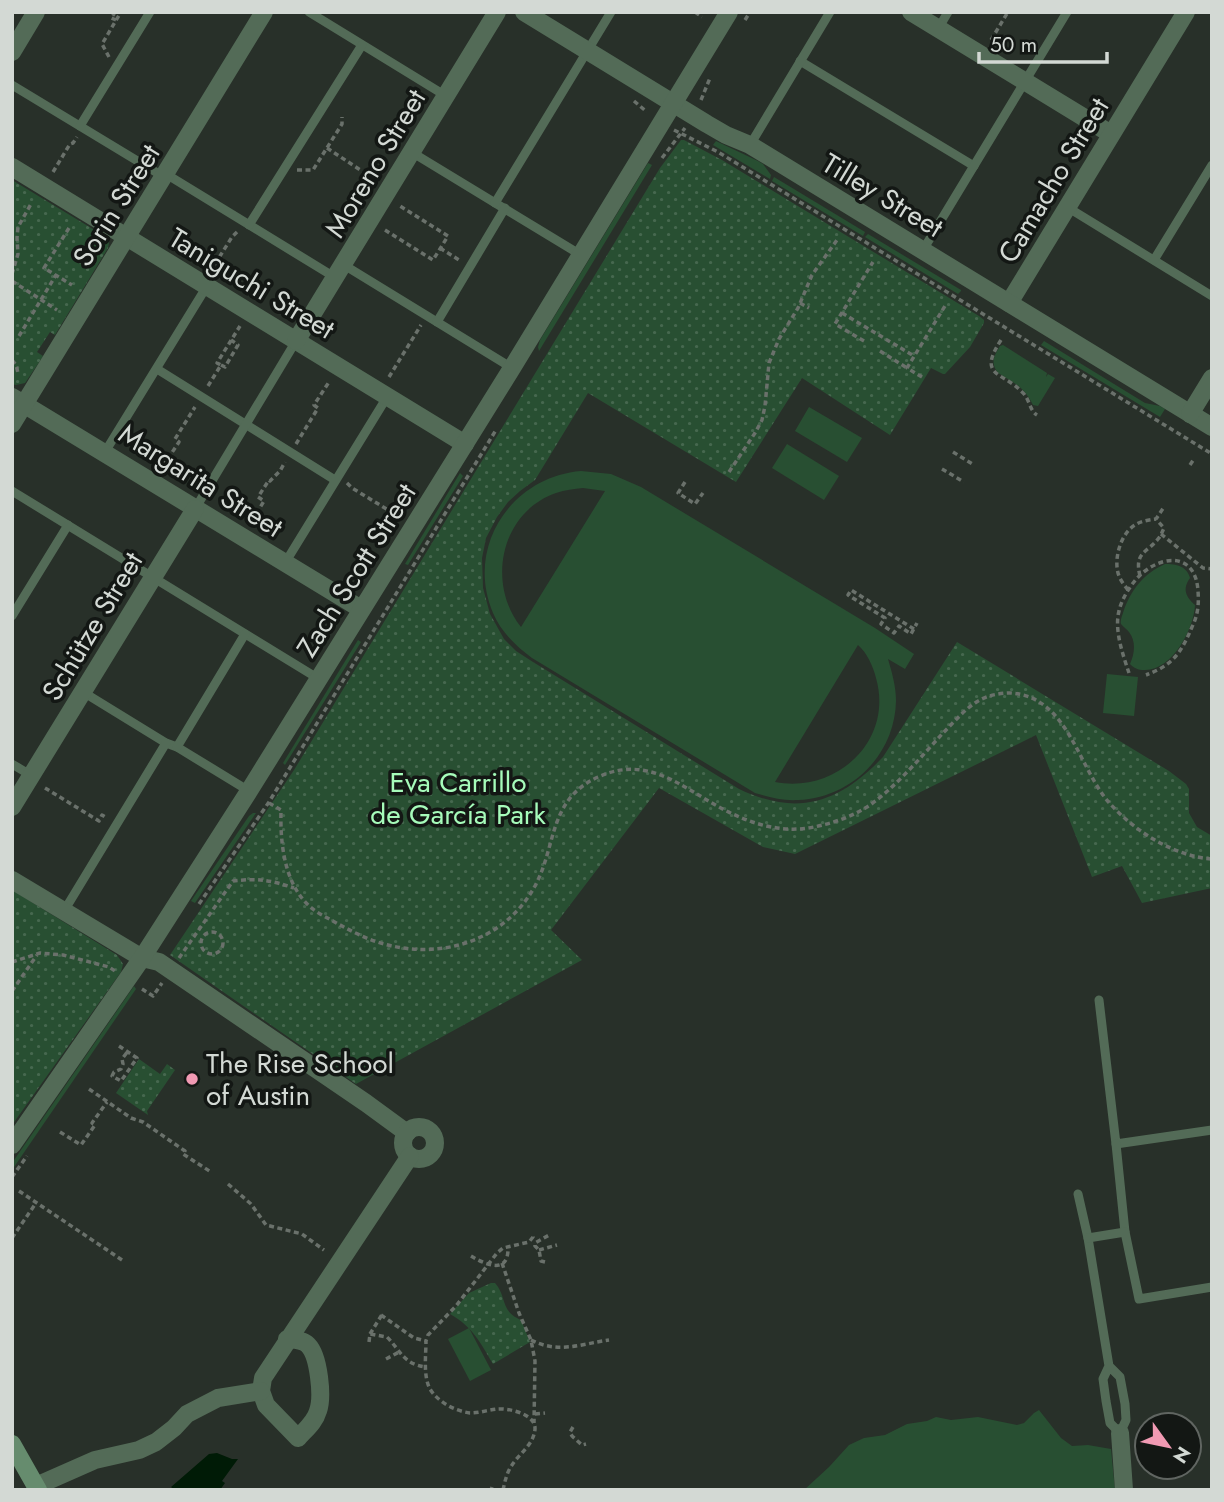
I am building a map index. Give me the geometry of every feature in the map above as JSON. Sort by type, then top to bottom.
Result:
[{"type":"main road","points":[[12,1444],[37,1488]]},
{"type":"street","points":[[12,52],[36,12]]},
{"type":"street","name":"Sorin Street","points":[[12,425],[18,400],[127,237],[264,12]]},
{"type":"street","name":"Moreno Street","points":[[296,341],[498,12]]},
{"type":"street","name":"Tilley Street","points":[[524,12],[726,135],[750,145],[1212,427]]},
{"type":"street","name":"Zach Scott Street","points":[[12,1145],[142,958],[249,792],[729,12]]},
{"type":"street","points":[[911,12],[1111,134]]},
{"type":"street","name":"Camacho Street","points":[[1009,303],[1186,12]]},
{"type":"street","name":"Taniguchi Street","points":[[12,167],[127,237],[211,275],[296,341],[465,444]]},
{"type":"street","points":[[1190,414],[1212,378]]},
{"type":"street","name":"Margarita Street","points":[[18,400],[361,609]]},
{"type":"street","name":"Schütze Street","points":[[12,807],[195,509]]},
{"type":"street","points":[[12,880],[142,958],[159,962],[171,969],[407,1133]]},
{"type":"street","points":[[421,1126],[431,1130],[436,1140],[434,1150],[426,1158],[415,1159],[410,1156],[403,1140],[407,1133],[421,1126]]},
{"type":"street","points":[[288,1339],[307,1343],[314,1354],[320,1391],[318,1411],[298,1438],[266,1405],[261,1391],[263,1378],[288,1339],[410,1156]]},
{"type":"street","points":[[37,1488],[94,1460],[139,1450],[156,1442],[187,1414],[218,1398],[261,1391]]},
{"type":"street","points":[[1119,1433],[1124,1490]]},
{"type":"lane","points":[[81,127],[150,12]]},
{"type":"lane","points":[[309,12],[446,96]]},
{"type":"lane","points":[[495,203],[611,12]]},
{"type":"lane","points":[[750,145],[830,12]]},
{"type":"lane","points":[[938,29],[948,12]]},
{"type":"lane","points":[[923,250],[1068,12]]},
{"type":"lane","points":[[245,226],[362,45]]},
{"type":"lane","points":[[800,61],[974,166]]},
{"type":"lane","points":[[12,85],[165,175],[245,226],[427,316],[512,368]]},
{"type":"lane","points":[[413,153],[581,255]]},
{"type":"lane","points":[[1154,260],[1212,165]]},
{"type":"lane","points":[[1066,207],[1212,296]]},
{"type":"lane","points":[[437,322],[505,208]]},
{"type":"lane","points":[[105,452],[211,275]]},
{"type":"lane","points":[[195,509],[296,341]]},
{"type":"lane","points":[[157,369],[336,479]]},
{"type":"lane","points":[[285,563],[387,397]]},
{"type":"lane","points":[[12,491],[319,680]]},
{"type":"lane","points":[[12,616],[68,525]]},
{"type":"lane","points":[[177,747],[246,634]]},
{"type":"lane","points":[[83,692],[249,792]]},
{"type":"lane","points":[[64,911],[166,743]]},
{"type":"lane","points":[[12,764],[32,776]]},
{"type":"lane","points":[[1099,1000],[1125,1232],[1139,1299],[1212,1287]]},
{"type":"lane","points":[[1116,1144],[1212,1130]]},
{"type":"lane","points":[[1078,1195],[1110,1366],[1120,1377],[1125,1404],[1126,1420],[1119,1433],[1110,1423],[1103,1379],[1110,1366]]},
{"type":"lane","points":[[1088,1238],[1125,1232]]},
{"type":"path","points":[[112,12],[114,13],[111,18],[116,20]]},
{"type":"path","points":[[110,59],[102,44],[121,12]]},
{"type":"path","points":[[695,12],[702,17]]},
{"type":"path","points":[[991,40],[1008,12]]},
{"type":"path","points":[[293,170],[313,170],[342,124],[342,117]]},
{"type":"path","points":[[673,145],[688,124]]},
{"type":"path","points":[[53,172],[81,127]]},
{"type":"path","name":"Tilley Street","points":[[669,127],[718,152],[1212,454]]},
{"type":"path","points":[[327,148],[374,178]]},
{"type":"path","points":[[12,274],[18,254],[18,227],[31,204]]},
{"type":"path","points":[[385,230],[433,260],[448,236],[400,206]]},
{"type":"path","points":[[211,275],[232,237],[245,226]]},
{"type":"path","points":[[69,228],[44,268],[72,285]]},
{"type":"path","points":[[729,472],[762,419],[769,363],[779,339],[800,303],[812,275],[837,240]]},
{"type":"path","points":[[440,248],[470,266]]},
{"type":"path","points":[[864,341],[835,324],[873,262]]},
{"type":"path","points":[[19,336],[56,275]]},
{"type":"path","points":[[14,283],[57,310]]},
{"type":"path","points":[[800,303],[809,308]]},
{"type":"path","points":[[907,368],[945,306]]},
{"type":"path","points":[[842,313],[914,356]]},
{"type":"path","points":[[389,377],[427,316]]},
{"type":"path","points":[[221,365],[225,367],[238,345],[231,340]]},
{"type":"path","points":[[1001,340],[991,358],[993,369],[1021,390],[1032,412],[1037,415]]},
{"type":"path","points":[[880,351],[922,377]]},
{"type":"path","points":[[12,359],[18,373]]},
{"type":"path","points":[[953,452],[974,465]]},
{"type":"path","points":[[1190,465],[1194,459]]},
{"type":"path","points":[[942,469],[964,482]]},
{"type":"path","points":[[336,479],[398,516]]},
{"type":"path","points":[[685,482],[678,493],[695,504],[702,493]]},
{"type":"path","points":[[1129,590],[1118,574],[1119,548],[1135,525],[1156,519],[1164,507]]},
{"type":"path","points":[[1140,576],[1138,569],[1142,553],[1158,540],[1164,528],[1156,519]]},
{"type":"path","points":[[1161,534],[1203,568],[1212,569]]},
{"type":"path","points":[[1129,673],[1118,630],[1119,611],[1129,590],[1143,572],[1168,561],[1178,562],[1195,572],[1199,606],[1196,620],[1177,656],[1168,665],[1146,675]]},
{"type":"path","points":[[1191,568],[1195,561]]},
{"type":"path","points":[[914,629],[851,590],[848,595],[885,618],[881,624],[894,633],[899,626],[911,634],[914,629],[917,624]]},
{"type":"path","points":[[281,810],[282,844],[294,888],[316,912],[353,932],[383,943],[409,949],[434,950],[465,944],[496,929],[521,906],[534,888],[545,864],[556,822],[564,806],[574,794],[599,776],[622,770],[659,774],[679,782],[744,819],[778,828],[811,827],[843,819],[868,806],[960,716],[977,702],[997,693],[1023,695],[1041,703],[1057,715],[1106,799],[1130,824],[1182,853],[1212,859]]},
{"type":"path","points":[[45,788],[99,821],[102,815],[117,824]]},
{"type":"path","points":[[178,960],[233,881],[271,880],[294,888]]},
{"type":"path","points":[[191,941],[215,933],[222,940],[222,947],[217,953],[209,954],[203,950],[202,939]]},
{"type":"path","points":[[12,961],[38,954],[63,955],[114,970]]},
{"type":"path","points":[[12,991],[38,954]]},
{"type":"path","points":[[146,991],[153,996],[162,983]]},
{"type":"path","points":[[119,1046],[128,1051],[137,1058],[121,1082],[111,1076],[122,1067],[122,1059],[128,1051]]},
{"type":"path","points":[[89,1089],[131,1118],[143,1122],[211,1172]]},
{"type":"path","points":[[60,1132],[81,1145],[107,1102]]},
{"type":"path","points":[[228,1184],[247,1200],[266,1225],[302,1234],[324,1250]]},
{"type":"path","points":[[19,1191],[122,1260]]},
{"type":"path","points":[[12,1238],[36,1203]]},
{"type":"path","points":[[532,1234],[529,1242],[497,1253],[463,1297],[428,1335],[426,1367],[430,1388],[440,1400],[452,1408],[472,1413],[510,1410],[524,1415],[534,1423]]},
{"type":"path","points":[[545,1262],[541,1261],[539,1250],[535,1246],[537,1241],[551,1234]]},
{"type":"path","points":[[539,1250],[557,1245]]},
{"type":"path","points":[[471,1256],[494,1266],[502,1263],[508,1255],[508,1247]]},
{"type":"path","points":[[502,1263],[531,1340],[535,1361],[536,1426],[531,1442],[508,1471],[503,1490]]},
{"type":"path","points":[[369,1342],[370,1334],[382,1314],[414,1338],[426,1341]]},
{"type":"path","points":[[370,1334],[387,1337],[407,1361],[426,1367]]},
{"type":"path","points":[[531,1340],[556,1349],[609,1340]]},
{"type":"path","points":[[386,1359],[399,1352]]},
{"type":"path","points":[[535,1414],[545,1413]]},
{"type":"path","points":[[573,1427],[570,1432],[572,1436],[582,1445],[586,1444]]},
{"type":"green space","name":"Eva Carrillo de García Park","points":[[681,140],[722,160],[979,316],[984,323],[970,347],[945,374],[931,368],[890,435],[802,378],[736,482],[588,393],[535,480],[508,502],[486,538],[482,558],[483,588],[490,614],[504,639],[533,662],[739,789],[760,798],[799,803],[834,795],[867,773],[883,757],[957,642],[1186,784],[1189,789],[1189,813],[1197,827],[1212,836],[1212,888],[1142,903],[1122,866],[1092,877],[1036,735],[795,854],[763,847],[659,788],[551,930],[582,960],[356,1084],[170,955],[294,770],[660,168]]},
{"type":"green space","points":[[716,141],[763,164],[771,175],[770,179],[713,145]]},
{"type":"green space","points":[[648,163],[652,165],[539,351],[540,340]]},
{"type":"green space","points":[[774,177],[865,232],[863,236],[772,181]]},
{"type":"green space","points":[[12,180],[106,237],[109,243],[55,335],[50,332],[37,352],[42,358],[25,383],[16,385],[12,384]]},
{"type":"green space","points":[[868,234],[961,291],[958,294],[865,237]]},
{"type":"green space","points":[[1044,341],[1145,403],[1165,409],[1160,417],[1041,345]]},
{"type":"green space","points":[[1003,345],[1047,373],[1046,377],[1048,374],[1055,378],[1038,406],[1033,405],[1015,383],[998,373],[994,363],[995,356]]},
{"type":"green space","points":[[809,407],[862,438],[847,462],[795,431]]},
{"type":"green space","points":[[787,444],[839,476],[824,500],[772,468]]},
{"type":"green space","points":[[581,471],[611,474],[641,487],[914,654],[905,669],[888,659],[896,701],[894,721],[879,756],[852,782],[817,797],[787,800],[755,793],[532,658],[496,620],[486,588],[485,564],[490,541],[500,520],[515,501],[534,486],[556,476]],"holes":[[[583,488],[605,491],[521,627],[510,609],[502,570],[512,532],[522,516],[537,502],[556,493]],[[858,645],[873,669],[879,701],[876,723],[868,742],[855,758],[839,771],[819,780],[798,784],[775,782]]]},
{"type":"green space","points":[[460,473],[463,476],[408,565],[405,564]]},
{"type":"green space","points":[[1165,564],[1181,566],[1189,574],[1186,589],[1187,596],[1195,605],[1194,615],[1186,636],[1172,656],[1164,664],[1140,670],[1130,664],[1134,643],[1121,624],[1121,618],[1129,597],[1138,584]]},
{"type":"green space","points":[[358,640],[361,642],[285,765],[283,763]]},
{"type":"green space","points":[[1107,674],[1138,677],[1134,716],[1103,713]]},
{"type":"green space","points":[[256,813],[195,903],[191,901],[249,816]]},
{"type":"green space","points":[[12,890],[117,955],[123,964],[121,972],[12,1125]]},
{"type":"green space","points":[[134,986],[136,989],[12,1170],[12,1163]]},
{"type":"green space","points":[[139,1059],[160,1074],[167,1064],[175,1070],[147,1111],[148,1115],[116,1093]]},
{"type":"green space","points":[[495,1283],[499,1288],[510,1313],[521,1320],[530,1342],[493,1364],[470,1330],[450,1314],[469,1293]]},
{"type":"green space","points":[[469,1328],[491,1370],[470,1381],[448,1339]]},
{"type":"green space","points":[[1039,1410],[1061,1438],[1072,1446],[1088,1445],[1111,1449],[1115,1490],[804,1490],[849,1445],[864,1438],[885,1435],[907,1424],[936,1417],[951,1420],[978,1417],[1017,1425],[1024,1423]]},
{"type":"shaded area","points":[[217,1453],[238,1459],[222,1481],[225,1483],[220,1490],[175,1490],[171,1487],[209,1454]]},
{"type":"place","name":"The Rise School of Austin","points":[[192,1079]]}]
